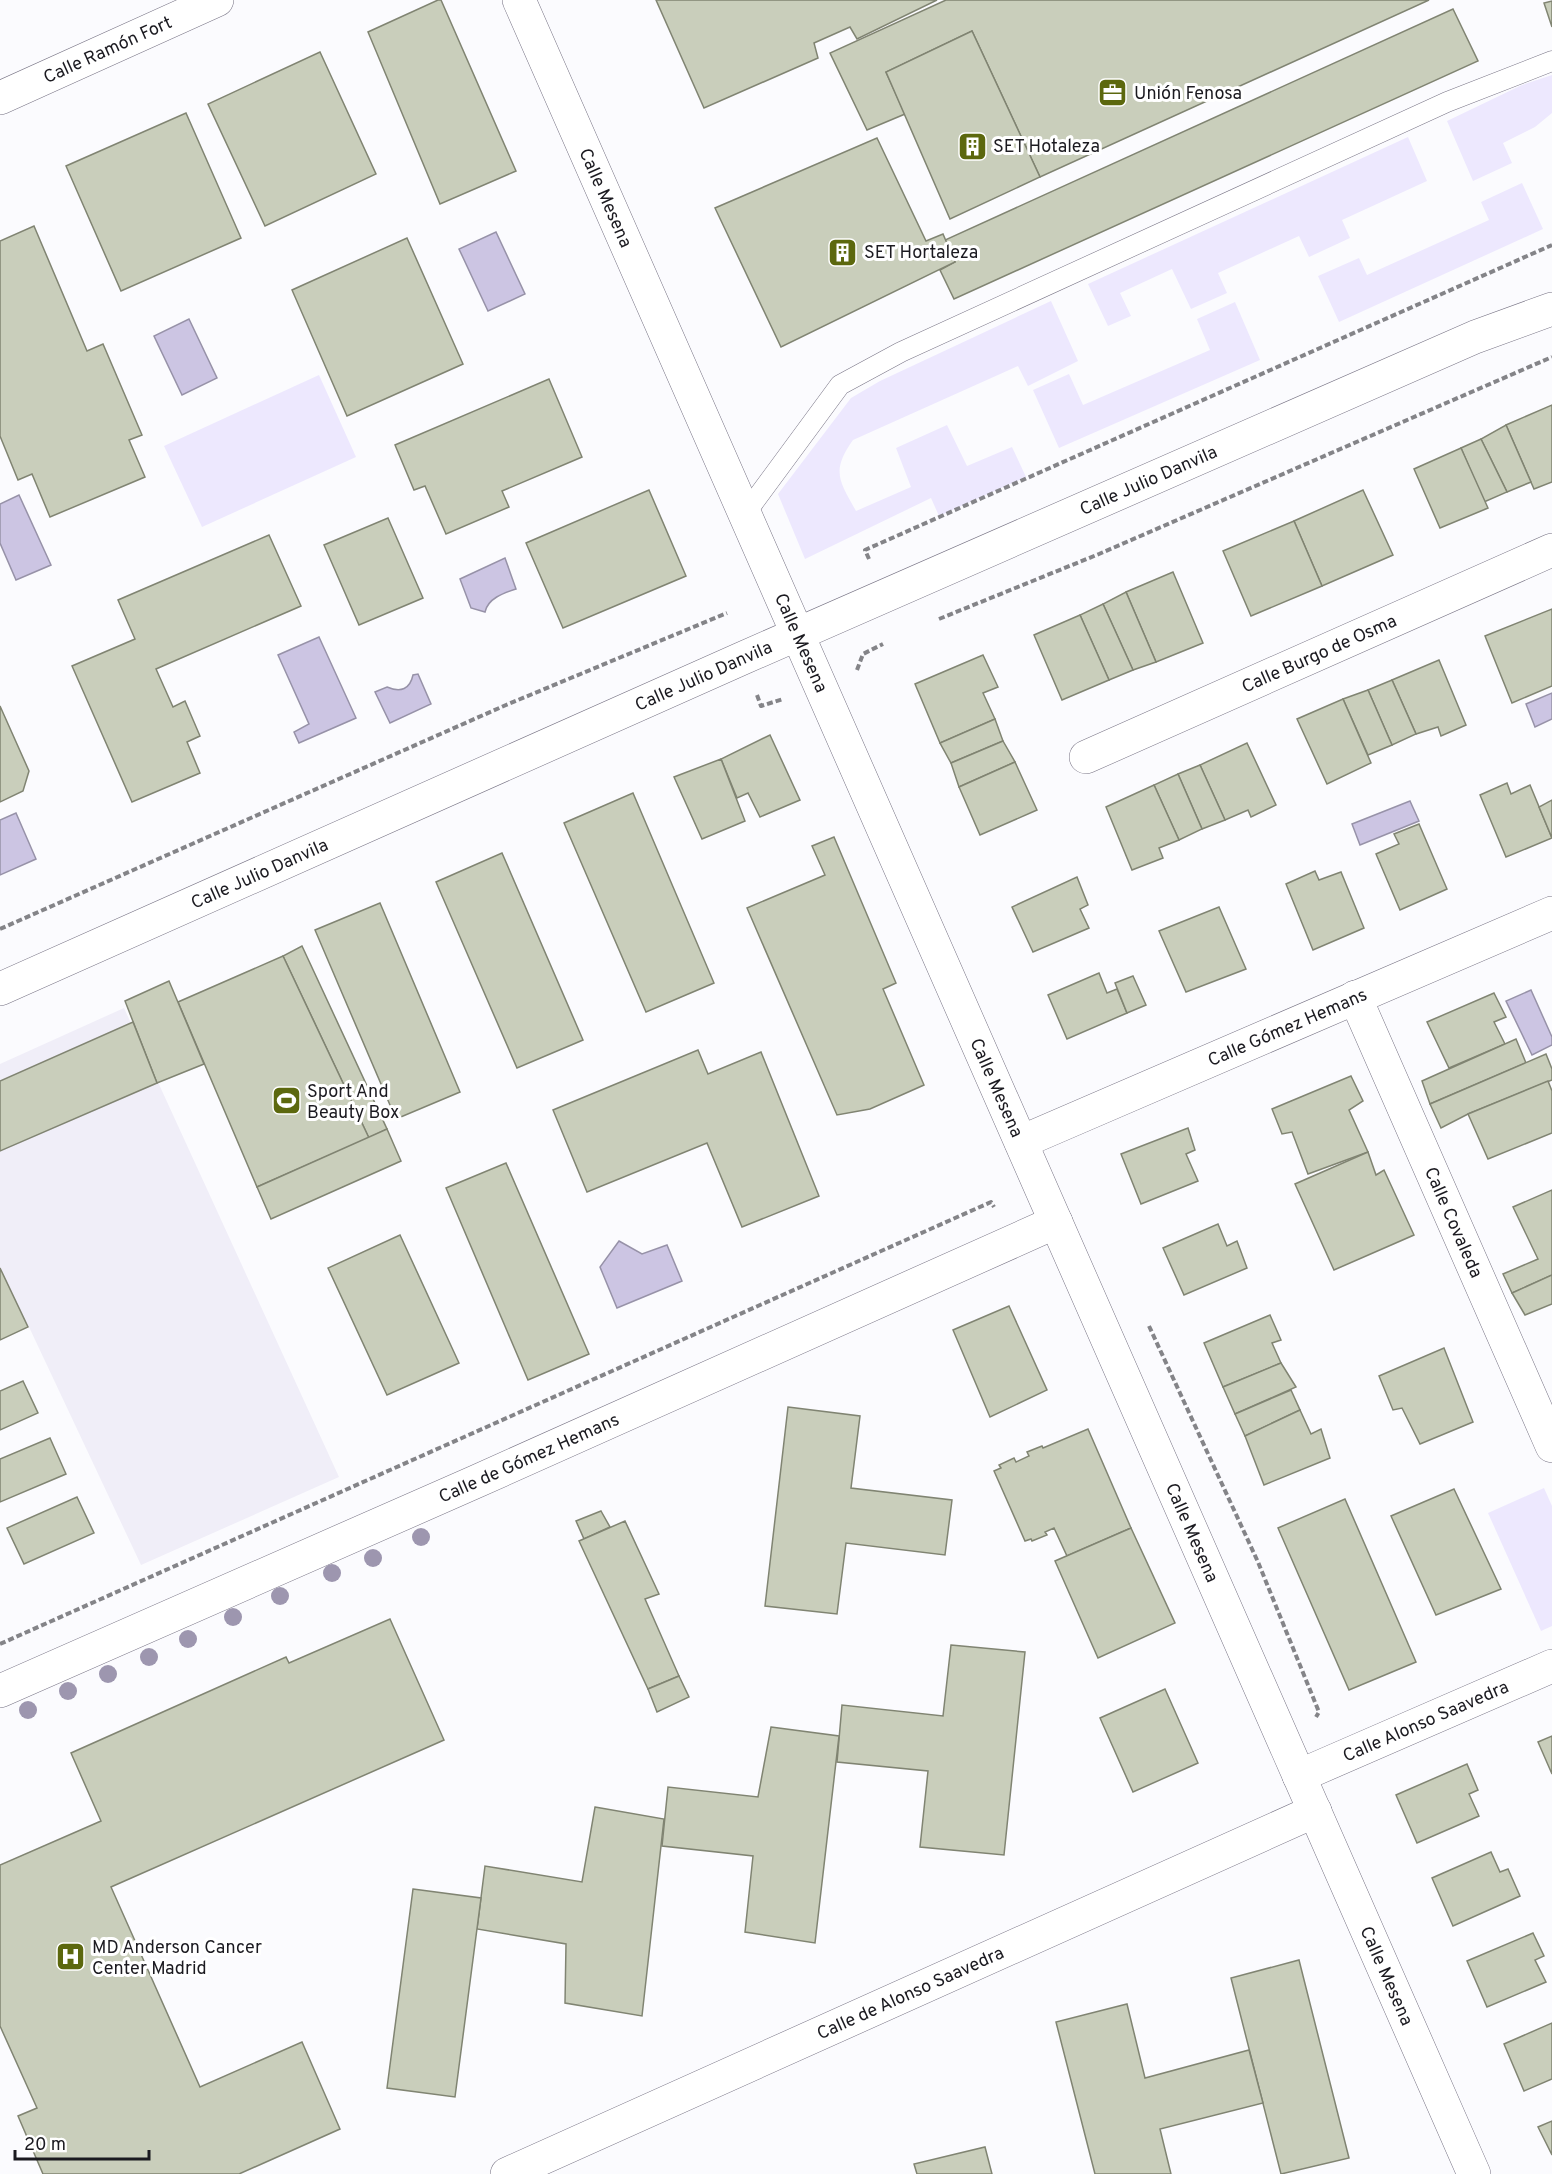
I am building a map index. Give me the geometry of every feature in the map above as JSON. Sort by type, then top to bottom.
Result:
[{"type":"street","name":"Calle Ramón Fort","points":[[0,98],[217,0]]},
{"type":"street","name":"Calle Mesena","points":[[519,0],[1474,2174]]},
{"type":"street","name":"Calle Julio Danvila","points":[[1475,337],[1552,286]]},
{"type":"street","name":"Calle Julio Danvila","points":[[0,989],[798,634],[1475,337],[1552,309]]},
{"type":"street","name":"Calle Burgo de Osma","points":[[1086,757],[1552,550]]},
{"type":"street","name":"Calle Gómez Hemans","points":[[1021,1142],[1552,913]]},
{"type":"street","name":"Calle Covaleda","points":[[1355,997],[1552,1446]]},
{"type":"street","name":"Calle de Gómez Hemans","points":[[0,1691],[1056,1222]]},
{"type":"street","name":"Calle Alonso Saavedra","points":[[1299,1776],[1552,1666]]},
{"type":"street","name":"Calle de Alonso Saavedra","points":[[507,2174],[1315,1811]]},
{"type":"lane","points":[[745,514],[840,385],[911,347],[1437,107],[1552,61]]},
{"type":"path","points":[[865,550],[1552,246]]},
{"type":"path","points":[[934,621],[1110,550],[1552,357]]},
{"type":"path","points":[[0,929],[506,705],[727,613]]},
{"type":"path","points":[[755,689],[762,706],[798,694],[819,683],[859,670],[863,654],[892,639]]},
{"type":"path","points":[[1144,1317],[1258,1562],[1319,1712],[1314,1720]]},
{"type":"shaded area","points":[[1552,75],[1552,113],[1535,127],[1503,143],[1512,163],[1473,181],[1447,121],[1522,85]]},
{"type":"shaded area","points":[[1408,137],[1427,181],[1342,220],[1350,238],[1309,257],[1299,236],[1218,273],[1227,293],[1191,309],[1172,269],[1120,293],[1131,316],[1108,326],[1088,284]]},
{"type":"shaded area","points":[[1522,183],[1543,229],[1339,322],[1318,276],[1359,258],[1367,275],[1489,220],[1481,202]]},
{"type":"shaded area","points":[[496,232],[525,294],[488,311],[459,249]]},
{"type":"shaded area","points":[[1051,301],[1078,361],[1028,386],[1018,366],[853,440],[840,468],[842,483],[856,511],[911,487],[896,448],[947,425],[967,466],[1012,447],[1026,477],[939,516],[931,498],[805,559],[778,494],[851,398],[880,381]]},
{"type":"shaded area","points":[[1235,302],[1260,360],[1059,448],[1033,390],[1069,374],[1083,405],[1210,350],[1197,319]]},
{"type":"shaded area","points":[[189,319],[217,378],[182,395],[154,336]]},
{"type":"shaded area","points":[[319,375],[356,457],[202,527],[164,446]]},
{"type":"shaded area","points":[[19,495],[51,565],[16,580],[0,543],[0,504]]},
{"type":"shaded area","points":[[505,558],[516,589],[493,600],[485,612],[471,608],[460,579]]},
{"type":"shaded area","points":[[319,637],[356,718],[299,743],[294,732],[309,724],[278,655]]},
{"type":"shaded area","points":[[418,674],[431,704],[390,723],[375,692],[387,687],[401,690],[410,684],[413,675]]},
{"type":"shaded area","points":[[1552,693],[1552,719],[1535,727],[1526,704]]},
{"type":"shaded area","points":[[1410,801],[1419,821],[1360,845],[1352,824]]},
{"type":"shaded area","points":[[16,813],[36,859],[0,875],[0,820]]},
{"type":"shaded area","points":[[1531,990],[1552,1037],[1552,1045],[1532,1055],[1506,1001]]},
{"type":"shaded area","points":[[124,1008],[339,1477],[141,1565],[29,1327],[0,1340],[0,1064]]},
{"type":"shaded area","points":[[619,1241],[642,1254],[667,1245],[682,1281],[617,1308],[600,1267]]},
{"type":"shaded area","points":[[1544,1488],[1552,1506],[1552,1626],[1541,1631],[1488,1513]]},
{"type":"building","points":[[441,0],[516,171],[440,204],[368,32]]},
{"type":"building","points":[[656,0],[937,0],[857,39],[850,27],[814,43],[818,58],[704,108]]},
{"type":"building","name":"Unión Fenosa","points":[[946,0],[1429,0],[1040,177],[972,31],[886,72],[905,114],[867,130],[830,53]]},
{"type":"building","points":[[1552,1],[1552,27],[1544,3]]},
{"type":"building","points":[[1453,9],[1478,61],[954,299],[940,270],[955,262],[945,240]]},
{"type":"building","name":"SET Hotaleza","points":[[972,31],[1040,177],[950,219],[886,72]]},
{"type":"building","points":[[320,52],[376,174],[265,226],[208,104]]},
{"type":"building","points":[[186,113],[241,238],[121,291],[66,166]]},
{"type":"building","name":"SET Hortaleza","points":[[877,138],[926,241],[943,234],[955,262],[781,347],[715,208]]},
{"type":"building","points":[[34,226],[87,351],[103,344],[142,435],[129,440],[145,477],[50,517],[32,474],[18,480],[0,436],[0,241]]},
{"type":"building","points":[[407,238],[463,364],[347,416],[292,290]]},
{"type":"building","points":[[549,379],[582,457],[502,491],[509,507],[446,534],[425,486],[414,490],[395,445]]},
{"type":"building","points":[[1552,405],[1552,482],[1534,489],[1506,425]]},
{"type":"building","points":[[1506,425],[1531,482],[1507,492],[1481,439]]},
{"type":"building","points":[[1481,439],[1507,492],[1484,502],[1461,448]]},
{"type":"building","points":[[1461,448],[1488,508],[1440,528],[1414,469]]},
{"type":"building","points":[[649,490],[686,576],[563,628],[526,543]]},
{"type":"building","points":[[1363,490],[1393,555],[1322,586],[1294,521]]},
{"type":"building","points":[[388,518],[423,598],[359,625],[324,545]]},
{"type":"building","points":[[1294,521],[1322,586],[1251,616],[1223,551]]},
{"type":"building","points":[[269,535],[301,606],[156,669],[173,707],[185,701],[200,736],[187,742],[200,773],[132,802],[72,666],[135,639],[118,600]]},
{"type":"building","points":[[1173,572],[1203,643],[1156,662],[1126,592]]},
{"type":"building","points":[[1126,592],[1156,662],[1133,670],[1103,604]]},
{"type":"building","points":[[1103,604],[1133,670],[1109,680],[1080,615]]},
{"type":"building","points":[[1552,609],[1552,686],[1512,703],[1485,636]]},
{"type":"building","points":[[1080,615],[1109,680],[1062,700],[1034,635]]},
{"type":"building","points":[[983,655],[998,687],[983,693],[995,719],[940,743],[915,684]]},
{"type":"building","points":[[1439,660],[1466,725],[1441,736],[1438,727],[1416,734],[1392,680]]},
{"type":"building","points":[[1392,680],[1416,734],[1392,745],[1368,690]]},
{"type":"building","points":[[1368,690],[1392,745],[1368,755],[1343,699]]},
{"type":"building","points":[[1343,699],[1371,763],[1327,784],[1297,719]]},
{"type":"building","points":[[0,706],[29,771],[23,791],[0,802]]},
{"type":"building","points":[[995,719],[1003,741],[951,763],[940,743]]},
{"type":"building","points":[[770,735],[800,800],[760,817],[748,793],[737,798],[721,759]]},
{"type":"building","points":[[1003,741],[1015,762],[959,787],[951,763]]},
{"type":"building","points":[[1247,743],[1276,805],[1251,817],[1248,810],[1225,820],[1200,765]]},
{"type":"building","points":[[721,759],[745,821],[702,839],[674,777]]},
{"type":"building","points":[[1015,762],[1037,810],[980,835],[959,787]]},
{"type":"building","points":[[1200,765],[1225,820],[1202,829],[1178,774]]},
{"type":"building","points":[[1178,774],[1202,829],[1179,840],[1154,785]]},
{"type":"building","points":[[1507,783],[1511,794],[1530,785],[1552,838],[1506,857],[1480,795]]},
{"type":"building","points":[[1154,785],[1179,840],[1159,848],[1163,858],[1132,870],[1106,807]]},
{"type":"building","points":[[633,793],[714,983],[646,1012],[564,823]]},
{"type":"building","points":[[1552,800],[1552,838],[1539,807]]},
{"type":"building","points":[[1419,824],[1447,889],[1400,910],[1376,854],[1399,844],[1394,834]]},
{"type":"building","points":[[834,837],[896,983],[883,989],[924,1085],[870,1109],[837,1115],[747,908],[825,875],[812,846]]},
{"type":"building","points":[[502,853],[583,1040],[517,1068],[436,882]]},
{"type":"building","points":[[1315,871],[1319,880],[1341,872],[1364,928],[1313,950],[1286,884]]},
{"type":"building","points":[[1077,877],[1088,905],[1080,909],[1089,928],[1033,952],[1012,907]]},
{"type":"building","points":[[380,903],[460,1092],[396,1119],[315,930]]},
{"type":"building","points":[[1219,907],[1246,969],[1186,992],[1159,931]]},
{"type":"building","points":[[302,946],[387,1129],[369,1138],[283,956]]},
{"type":"building","name":"Sport And Beauty Box","points":[[283,956],[369,1138],[257,1187],[178,1002]]},
{"type":"building","points":[[1099,973],[1107,993],[1117,989],[1127,1013],[1067,1039],[1048,995]]},
{"type":"building","points":[[1133,976],[1146,1005],[1127,1013],[1115,983]]},
{"type":"building","points":[[169,981],[204,1064],[157,1083],[125,1001]]},
{"type":"building","points":[[1494,993],[1506,1017],[1494,1022],[1505,1044],[1449,1068],[1427,1022]]},
{"type":"building","points":[[133,1022],[157,1083],[0,1151],[0,1081]]},
{"type":"building","points":[[1516,1039],[1526,1063],[1430,1104],[1422,1081]]},
{"type":"building","points":[[698,1050],[708,1074],[761,1052],[819,1196],[742,1227],[707,1143],[587,1192],[553,1110]]},
{"type":"building","points":[[1546,1054],[1552,1069],[1552,1080],[1468,1114],[1441,1128],[1430,1104]]},
{"type":"building","points":[[1351,1076],[1363,1101],[1349,1110],[1368,1152],[1308,1174],[1292,1132],[1282,1134],[1272,1109]]},
{"type":"building","points":[[1548,1081],[1552,1091],[1552,1133],[1488,1159],[1468,1114]]},
{"type":"building","points":[[1188,1128],[1195,1150],[1186,1154],[1198,1181],[1141,1204],[1121,1154]]},
{"type":"building","points":[[387,1129],[401,1161],[271,1219],[257,1187]]},
{"type":"building","points":[[1368,1152],[1376,1175],[1384,1170],[1414,1235],[1334,1270],[1295,1184]]},
{"type":"building","points":[[506,1163],[589,1354],[528,1380],[446,1188]]},
{"type":"building","points":[[1552,1190],[1552,1275],[1512,1293],[1503,1274],[1538,1259],[1513,1207]]},
{"type":"building","points":[[1218,1224],[1227,1246],[1237,1241],[1247,1268],[1184,1295],[1163,1248]]},
{"type":"building","points":[[400,1235],[459,1363],[387,1395],[328,1268]]},
{"type":"building","points":[[0,1268],[28,1327],[0,1340]]},
{"type":"building","points":[[1552,1275],[1552,1304],[1525,1315],[1512,1293]]},
{"type":"building","points":[[1009,1306],[1047,1390],[990,1417],[953,1330]]},
{"type":"building","points":[[1270,1315],[1281,1340],[1272,1343],[1281,1363],[1223,1387],[1204,1343]]},
{"type":"building","points":[[1444,1348],[1473,1422],[1420,1444],[1402,1408],[1393,1410],[1379,1376]]},
{"type":"building","points":[[1281,1363],[1296,1387],[1235,1414],[1223,1387]]},
{"type":"building","points":[[23,1381],[38,1413],[0,1430],[0,1391]]},
{"type":"building","points":[[1291,1390],[1300,1410],[1245,1436],[1235,1414]]},
{"type":"building","points":[[788,1407],[860,1416],[851,1488],[952,1500],[945,1555],[846,1543],[837,1614],[765,1606]]},
{"type":"building","points":[[1300,1410],[1311,1434],[1321,1429],[1330,1458],[1264,1485],[1245,1436]]},
{"type":"building","points":[[1088,1429],[1131,1528],[1067,1556],[1054,1528],[1045,1532],[1047,1535],[1032,1541],[1031,1539],[1025,1541],[994,1471],[1001,1468],[999,1465],[1014,1458],[1016,1462],[1029,1456],[1027,1452],[1042,1446],[1043,1448]]},
{"type":"building","points":[[50,1438],[66,1474],[0,1502],[0,1459]]},
{"type":"building","points":[[1454,1489],[1501,1589],[1436,1615],[1391,1516]]},
{"type":"building","points":[[77,1497],[94,1533],[24,1564],[7,1528]]},
{"type":"building","points":[[1345,1499],[1416,1662],[1349,1690],[1278,1528]]},
{"type":"building","points":[[601,1511],[610,1527],[584,1539],[576,1521]]},
{"type":"building","points":[[625,1521],[659,1594],[645,1599],[679,1676],[648,1689],[579,1541]]},
{"type":"building","points":[[1131,1528],[1175,1623],[1098,1658],[1055,1561]]},
{"type":"building","name":"MD Anderson Cancer Center Madrid","points":[[390,1619],[444,1740],[111,1887],[200,2087],[302,2042],[340,2129],[239,2174],[43,2174],[18,2116],[37,2108],[0,2026],[0,1865],[101,1821],[71,1753],[286,1657],[289,1663]]},
{"type":"building","points":[[951,1645],[1025,1652],[1004,1855],[920,1847],[928,1771],[837,1762],[842,1705],[943,1716]]},
{"type":"building","points":[[679,1676],[689,1697],[657,1712],[648,1689]]},
{"type":"building","points":[[1165,1689],[1198,1763],[1133,1792],[1100,1718]]},
{"type":"building","points":[[771,1727],[839,1736],[815,1943],[745,1932],[753,1856],[662,1846],[668,1787],[758,1797]]},
{"type":"building","points":[[1552,1736],[1552,1774],[1538,1742]]},
{"type":"building","points":[[1467,1764],[1478,1790],[1469,1794],[1479,1816],[1417,1843],[1396,1795]]},
{"type":"building","points":[[595,1807],[664,1819],[642,2016],[565,2003],[566,1944],[477,1929],[485,1866],[582,1882]]},
{"type":"building","points":[[1491,1852],[1500,1872],[1508,1869],[1520,1896],[1453,1926],[1432,1878]]},
{"type":"building","points":[[413,1889],[481,1898],[455,2097],[387,2088]]},
{"type":"building","points":[[1533,1933],[1544,1956],[1535,1960],[1546,1982],[1487,2007],[1467,1961]]},
{"type":"building","points":[[1299,1960],[1349,2158],[1281,2174],[1231,1978]]},
{"type":"building","points":[[1127,2004],[1145,2078],[1249,2050],[1263,2103],[1160,2129],[1171,2174],[1095,2174],[1056,2022]]},
{"type":"building","points":[[1552,2023],[1552,2079],[1524,2091],[1504,2044]]},
{"type":"building","points":[[1552,2121],[1552,2155],[1538,2127]]},
{"type":"building","points":[[985,2147],[992,2174],[917,2174],[914,2164]]},
{"type":"place","name":"Unión Fenosa","points":[[1113,93]]},
{"type":"place","name":"SET Hotaleza","points":[[972,146]]},
{"type":"place","name":"SET Hortaleza","points":[[843,252]]},
{"type":"place","name":"Sport And Beauty Box","points":[[286,1101]]},
{"type":"place","name":"MD Anderson Cancer Center Madrid","points":[[71,1957]]}]
